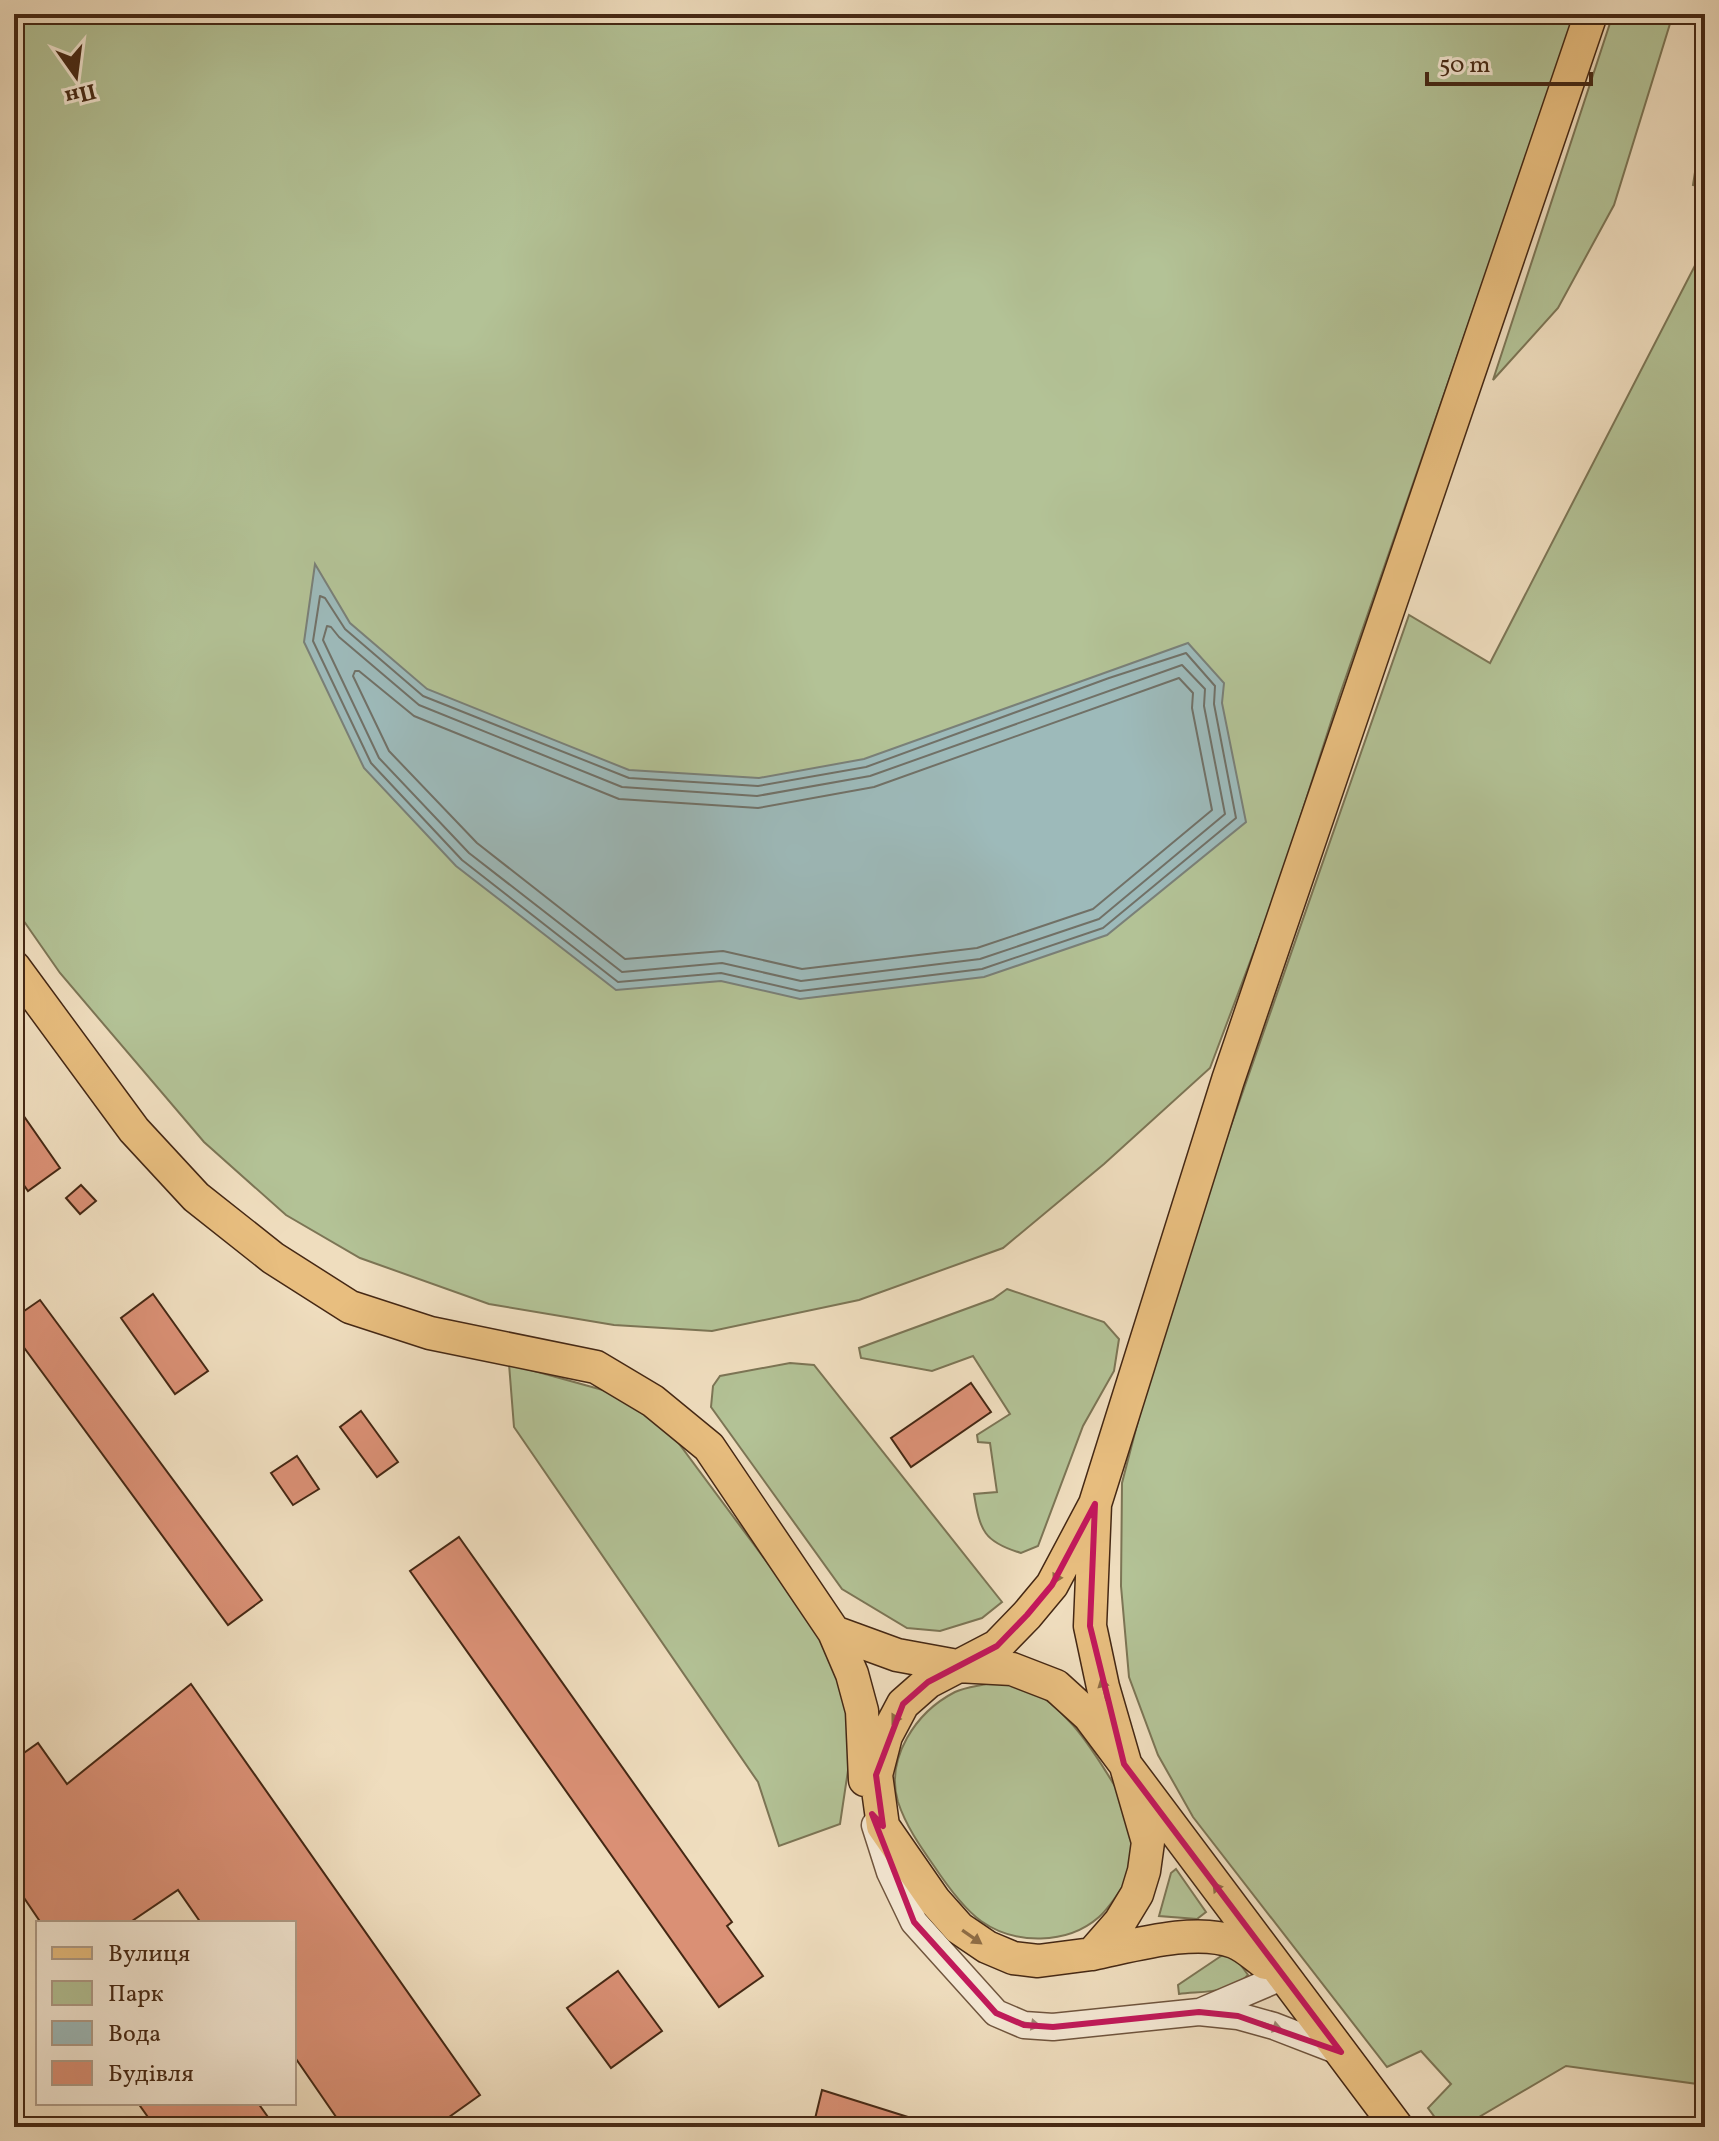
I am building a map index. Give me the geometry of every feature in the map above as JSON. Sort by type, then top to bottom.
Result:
[{"type":"main road","points":[[878,1820],[876,1775],[886,1736],[903,1704],[928,1682],[997,1646],[1052,1585],[1095,1504],[1228,1080],[1591,14]]},
{"type":"main road","points":[[14,967],[134,1130],[196,1197],[273,1258],[350,1307],[430,1333],[596,1367],[653,1401],[709,1447],[834,1632],[852,1674],[862,1711],[866,1784],[878,1820],[935,1901],[959,1928],[987,1947],[1013,1958],[1038,1961],[1209,1936],[1236,1942],[1284,1976]]},
{"type":"main road","points":[[1092,1954],[1120,1922],[1137,1894],[1148,1842],[1103,1687],[1090,1626],[1095,1504]]},
{"type":"main road","points":[[834,1632],[897,1655],[957,1666],[1012,1669],[1056,1686],[1089,1716],[1397,2127]]},
{"type":"street","points":[[878,1820],[890,1872],[914,1922],[996,2013],[1024,2025],[1053,2027],[1199,2012],[1238,2016],[1341,2052]]},
{"type":"street","points":[[1199,2012],[1284,1976]]},
{"type":"highlighted area","points":[[1095,1504],[1090,1626],[1124,1764],[1341,2052],[1238,2016],[1199,2012],[1053,2027],[1024,2025],[996,2013],[914,1922],[872,1814],[883,1826],[876,1775],[903,1704],[928,1682],[997,1646],[1027,1615],[1052,1585]]},
{"type":"green space","points":[[14,14],[1576,14],[1339,697],[1276,893],[1210,1068],[1104,1164],[1003,1248],[859,1300],[712,1331],[614,1325],[489,1304],[360,1258],[286,1215],[204,1142],[60,973],[14,907]]},
{"type":"green space","points":[[1613,14],[1673,14],[1614,205],[1558,308],[1493,380]]},
{"type":"green space","points":[[1705,108],[1705,188],[1693,185]]},
{"type":"green space","points":[[1703,250],[1705,2085],[1566,2066],[1462,2127],[1442,2127],[1428,2108],[1451,2084],[1421,2051],[1387,2067],[1193,1817],[1158,1755],[1129,1677],[1121,1586],[1122,1483],[1167,1309],[1409,615],[1490,663]]},
{"type":"green space","points":[[1007,1289],[1104,1322],[1119,1339],[1114,1371],[1083,1426],[1038,1546],[1021,1553],[991,1539],[979,1517],[974,1494],[997,1492],[990,1443],[978,1442],[977,1435],[1010,1414],[973,1356],[932,1371],[861,1358],[859,1348],[993,1299]]},
{"type":"green space","points":[[790,1363],[814,1365],[1002,1602],[982,1618],[940,1631],[907,1628],[842,1589],[711,1407],[713,1386],[720,1376]]},
{"type":"green space","points":[[509,1364],[610,1392],[632,1404],[677,1441],[790,1593],[845,1679],[850,1757],[840,1824],[779,1846],[758,1782],[514,1427]]},
{"type":"green space","points":[[990,1683],[1031,1691],[1061,1712],[1097,1757],[1132,1820],[1135,1842],[1125,1883],[1099,1917],[1072,1933],[1025,1938],[995,1929],[974,1916],[961,1903],[914,1836],[898,1802],[896,1769],[900,1753],[916,1724],[928,1711],[955,1692]]},
{"type":"green space","points":[[1176,1869],[1206,1912],[1197,1919],[1159,1916],[1171,1873]]},
{"type":"green space","points":[[1230,1950],[1248,1975],[1234,1986],[1179,1994],[1178,1985]]},
{"type":"water","points":[[315,564],[350,623],[427,689],[629,770],[759,778],[864,759],[1188,643],[1224,683],[1222,703],[1246,822],[1107,935],[984,977],[800,999],[721,981],[616,990],[456,866],[364,768],[304,642]]},
{"type":"building","points":[[14,1102],[60,1168],[28,1191],[14,1171]]},
{"type":"building","points":[[81,1185],[96,1201],[80,1214],[66,1198]]},
{"type":"building","points":[[153,1294],[208,1371],[175,1394],[121,1318]]},
{"type":"building","points":[[40,1300],[262,1600],[228,1625],[14,1334],[14,1318]]},
{"type":"building","points":[[971,1383],[991,1412],[911,1467],[891,1438]]},
{"type":"building","points":[[361,1411],[398,1462],[377,1477],[340,1427]]},
{"type":"building","points":[[297,1456],[319,1489],[293,1505],[271,1473]]},
{"type":"building","points":[[459,1537],[732,1922],[727,1926],[763,1976],[719,2007],[410,1571]]},
{"type":"building","points":[[191,1684],[480,2095],[435,2127],[343,2127],[296,2059],[296,1921],[200,1921],[178,1890],[132,1921],[40,1921],[14,1883],[14,1760],[38,1743],[67,1784]]},
{"type":"building","points":[[618,1971],[662,2031],[611,2068],[567,2008]]},
{"type":"building","points":[[822,2090],[927,2123],[926,2127],[813,2127]]},
{"type":"building","points":[[139,2105],[259,2105],[275,2127],[155,2127]]}]
